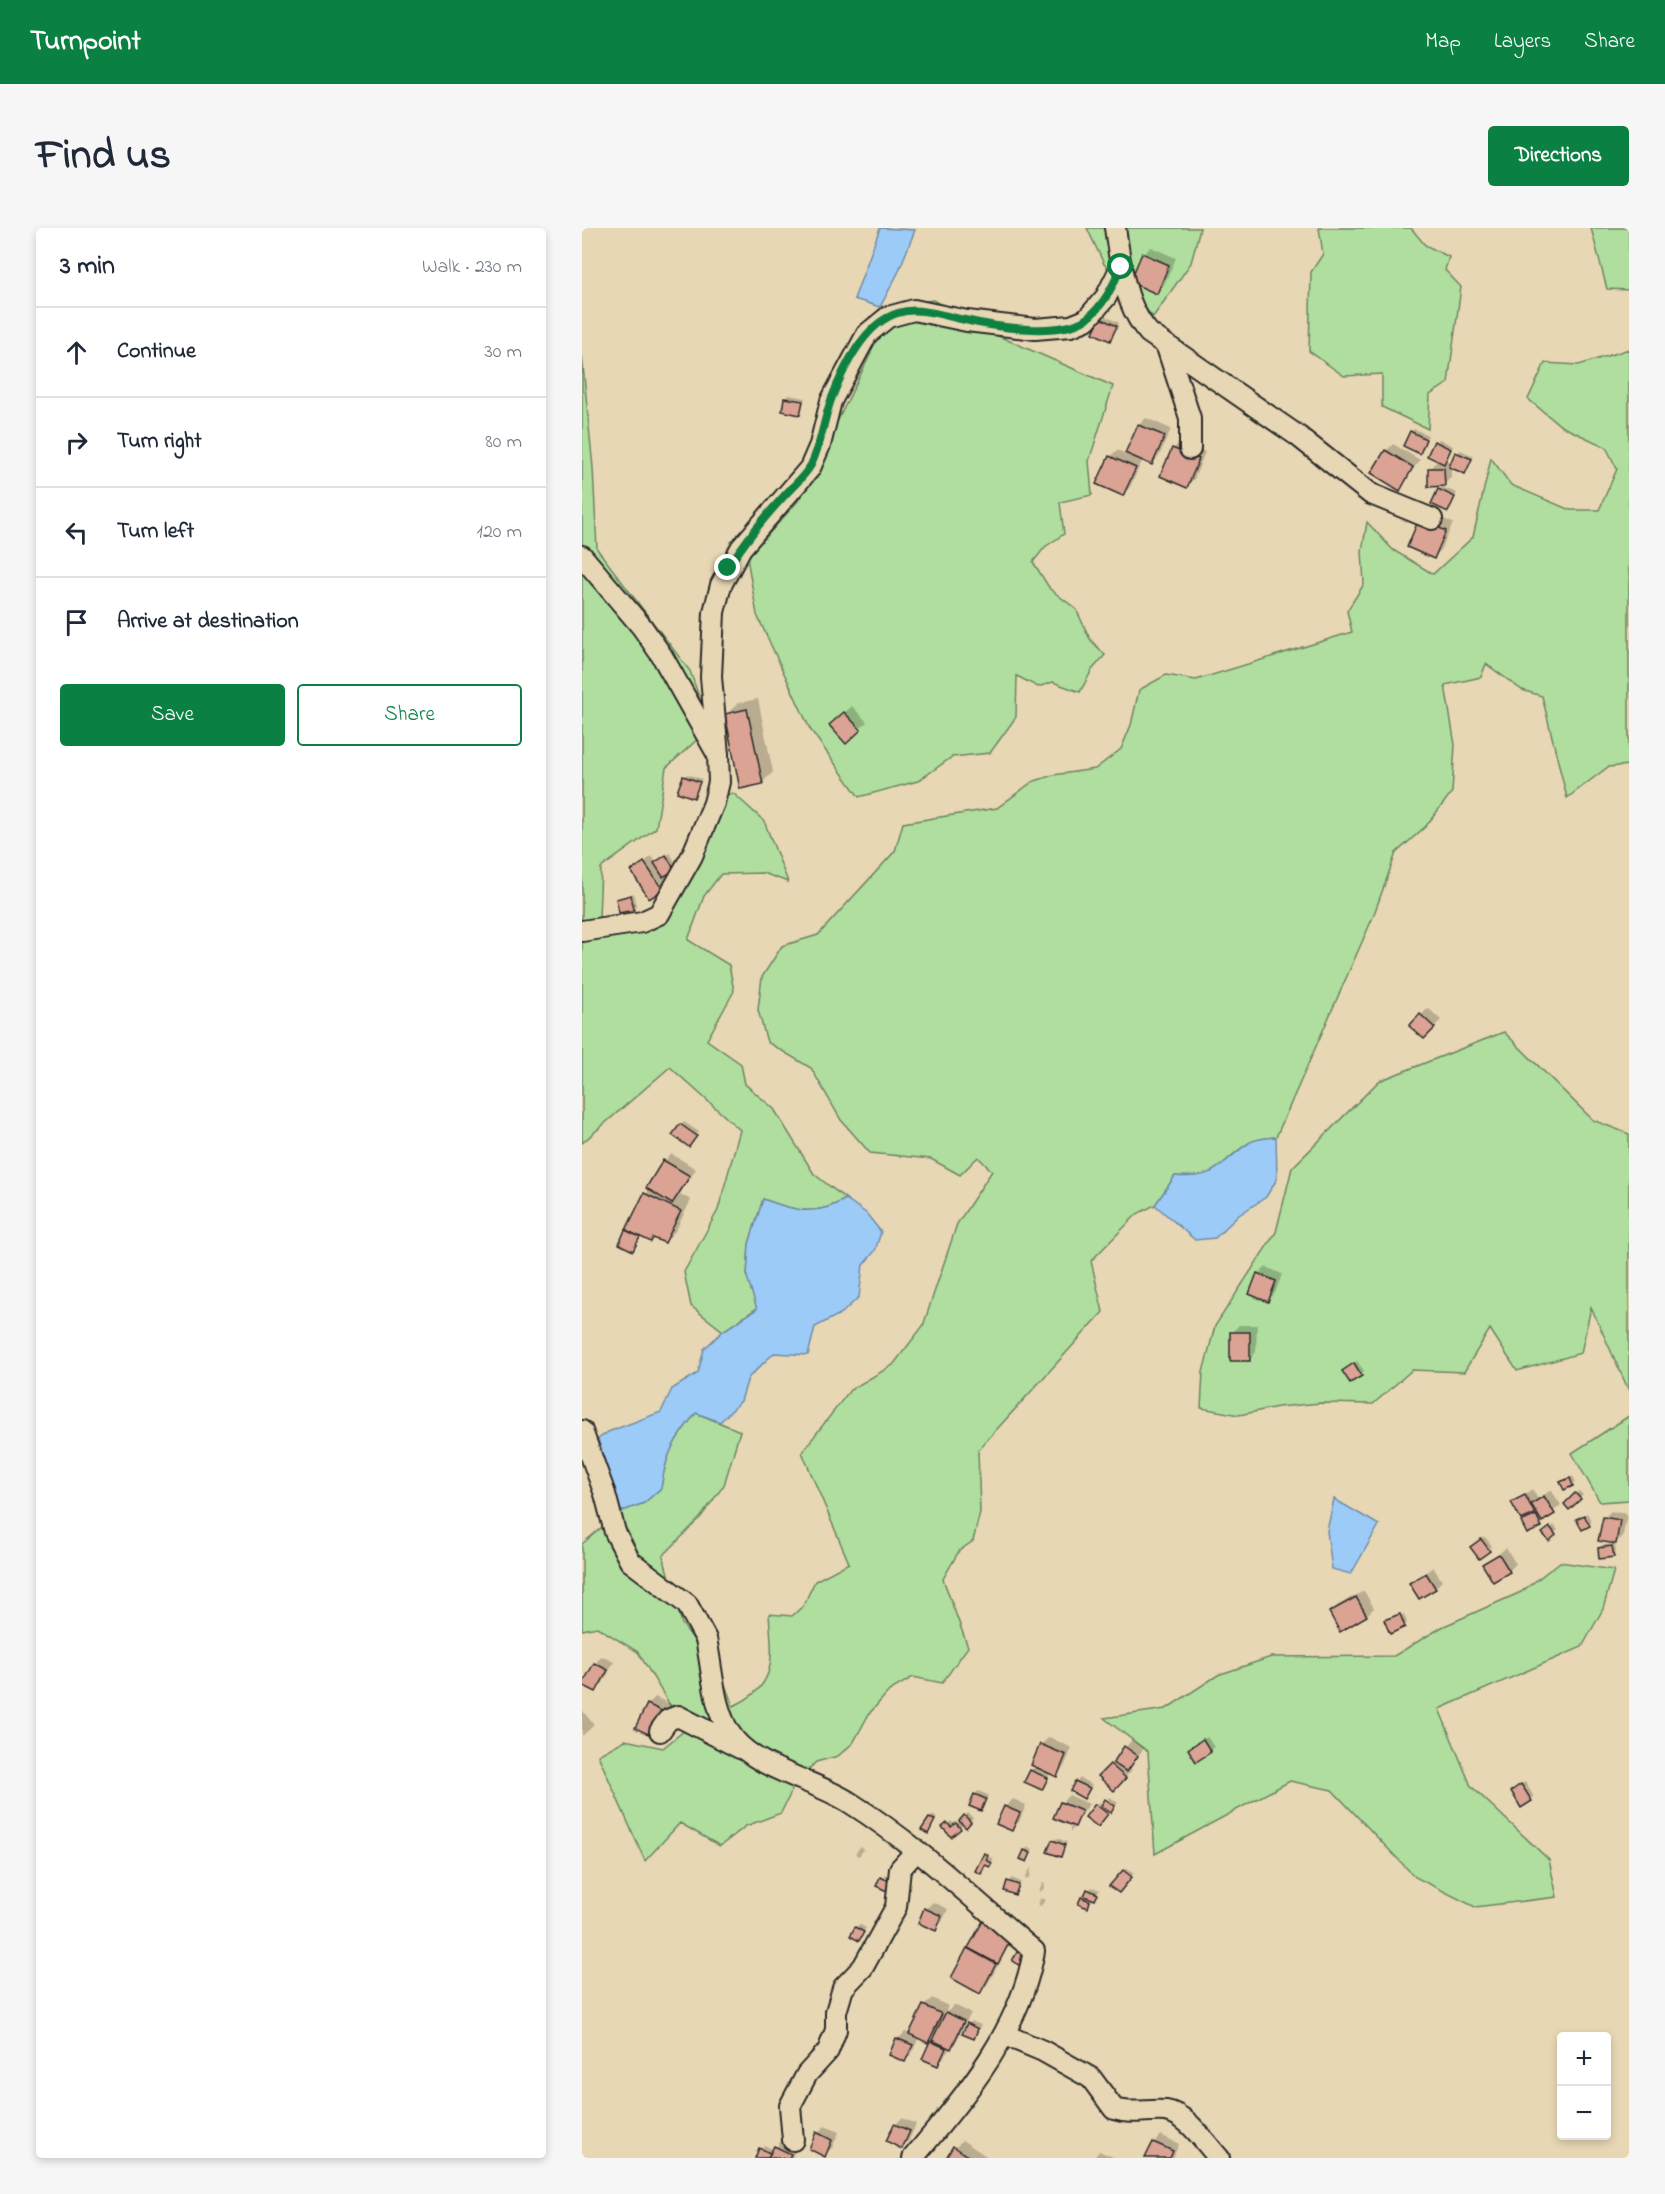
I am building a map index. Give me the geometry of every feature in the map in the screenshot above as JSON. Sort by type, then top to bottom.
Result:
[{"type":"street","points":[[1115,228],[1125,290],[1138,321],[1149,333],[1298,436],[1371,494],[1432,519]]},
{"type":"street","points":[[582,931],[642,922],[659,914],[692,856],[714,803],[719,782],[711,677],[714,612],[721,585],[741,548],[810,468],[820,445],[831,401],[867,334],[888,317],[915,310],[967,321],[1035,329],[1071,326],[1086,320],[1106,297],[1121,267]]},
{"type":"street","points":[[1167,346],[1190,418],[1190,448]]},
{"type":"street","points":[[582,556],[642,627],[662,656],[718,755]]},
{"type":"street","points":[[582,1431],[605,1494],[615,1532],[630,1561],[680,1597],[700,1626],[708,1649],[724,1724],[742,1749]]},
{"type":"street","points":[[660,1731],[668,1720],[678,1716],[733,1746],[849,1802],[916,1851],[1008,1925],[1034,1951],[1018,2005],[1005,2035],[913,2158]]},
{"type":"street","points":[[793,2140],[790,2106],[807,2074],[828,2051],[836,2030],[836,2012],[843,1988],[862,1967],[896,1907],[900,1869],[916,1851]]},
{"type":"street","points":[[1005,2035],[1043,2051],[1091,2078],[1114,2109],[1140,2113],[1167,2111],[1178,2115],[1219,2158]]},
{"type":"green space","points":[[1087,228],[1200,228],[1191,263],[1153,317],[1104,264]]},
{"type":"green space","points":[[1319,228],[1411,228],[1425,245],[1449,257],[1445,270],[1461,287],[1448,383],[1430,395],[1428,429],[1382,407],[1382,374],[1344,376],[1309,351],[1311,272],[1323,254]]},
{"type":"green space","points":[[1591,228],[1629,228],[1629,290],[1607,289]]},
{"type":"green space","points":[[933,300],[980,328],[1113,386],[1089,461],[1092,495],[1060,502],[1064,534],[1045,547],[1033,562],[1050,589],[1076,609],[1090,639],[1105,655],[1092,670],[1080,692],[1053,682],[1038,687],[1017,676],[1016,717],[990,753],[952,757],[918,781],[859,797],[810,729],[757,615],[747,558],[798,501],[871,353],[880,307]]},
{"type":"green space","points":[[1629,349],[1629,765],[1608,767],[1567,798],[1542,696],[1522,690],[1486,664],[1481,677],[1445,685],[1455,745],[1452,792],[1426,826],[1396,853],[1373,917],[1276,1137],[1252,1141],[1210,1173],[1190,1177],[1175,1176],[1155,1205],[1137,1214],[1091,1261],[1103,1312],[978,1450],[980,1512],[973,1541],[959,1551],[943,1579],[968,1647],[942,1683],[913,1677],[889,1691],[869,1714],[853,1743],[838,1756],[816,1762],[796,1782],[781,1813],[746,1826],[720,1846],[680,1823],[645,1861],[598,1755],[625,1740],[663,1748],[685,1730],[638,1652],[597,1627],[582,1630],[582,1544],[620,1512],[644,1503],[661,1488],[668,1456],[682,1431],[696,1413],[740,1431],[724,1485],[701,1517],[663,1556],[682,1624],[723,1679],[733,1706],[748,1698],[758,1689],[765,1679],[771,1656],[769,1614],[792,1616],[803,1606],[815,1581],[849,1563],[802,1452],[850,1390],[893,1365],[923,1326],[957,1224],[992,1171],[978,1157],[960,1175],[931,1159],[870,1153],[841,1120],[811,1068],[767,1042],[758,1010],[762,977],[782,946],[818,935],[895,851],[903,823],[997,808],[1032,782],[1053,775],[1095,769],[1121,749],[1131,725],[1139,690],[1166,675],[1196,680],[1352,632],[1347,611],[1364,584],[1362,551],[1367,522],[1393,550],[1433,574],[1473,537],[1491,458],[1511,485],[1570,510],[1599,510],[1617,469],[1606,447],[1561,426],[1528,399],[1545,363],[1579,365]]},
{"type":"green space","points":[[582,355],[593,468],[597,549],[690,671],[710,728],[666,768],[656,828],[601,868],[599,918],[640,916],[651,910],[662,898],[680,866],[704,801],[733,793],[764,821],[788,882],[763,873],[721,874],[704,896],[688,940],[729,965],[734,991],[707,1040],[741,1064],[745,1084],[774,1109],[814,1174],[846,1199],[824,1208],[805,1210],[785,1207],[763,1199],[749,1244],[747,1276],[757,1308],[723,1331],[691,1306],[684,1272],[718,1210],[740,1130],[670,1067],[582,1143]]},
{"type":"green space","points":[[1504,1032],[1593,1120],[1629,1134],[1629,1391],[1591,1307],[1581,1353],[1517,1371],[1490,1329],[1464,1372],[1412,1370],[1373,1404],[1321,1403],[1278,1407],[1239,1415],[1201,1408],[1203,1372],[1215,1326],[1276,1232],[1292,1168],[1379,1081]]},
{"type":"green space","points":[[1629,1416],[1629,1500],[1600,1502],[1572,1453]]},
{"type":"green space","points":[[1560,1562],[1614,1570],[1603,1609],[1582,1647],[1439,1709],[1471,1786],[1549,1860],[1557,1897],[1475,1907],[1415,1877],[1332,1790],[1290,1781],[1155,1854],[1148,1752],[1104,1718],[1166,1709],[1218,1675],[1271,1657],[1394,1656],[1442,1627],[1521,1592]]},
{"type":"water","points":[[880,228],[915,230],[898,273],[880,307],[854,299]]},
{"type":"water","points":[[1276,1137],[1277,1179],[1266,1197],[1239,1215],[1215,1238],[1195,1240],[1155,1205],[1175,1176],[1190,1177],[1210,1173],[1252,1141]]},
{"type":"water","points":[[763,1199],[785,1207],[815,1210],[835,1205],[846,1199],[866,1213],[881,1232],[875,1251],[863,1265],[859,1297],[842,1313],[815,1327],[808,1355],[774,1353],[748,1378],[741,1401],[720,1422],[696,1413],[682,1431],[668,1456],[661,1488],[644,1503],[620,1512],[598,1439],[608,1432],[661,1412],[672,1389],[698,1373],[704,1349],[723,1331],[757,1309],[747,1277],[749,1244]]},
{"type":"water","points":[[1334,1499],[1379,1525],[1351,1574],[1332,1569],[1327,1531]]},
{"type":"building","points":[[1142,253],[1169,265],[1157,294],[1130,282]]},
{"type":"building","points":[[1100,318],[1117,326],[1110,341],[1093,333]]},
{"type":"building","points":[[784,398],[803,401],[800,415],[782,411]]},
{"type":"building","points":[[1138,425],[1165,436],[1152,465],[1125,453]]},
{"type":"building","points":[[1410,431],[1426,439],[1420,454],[1403,446]]},
{"type":"building","points":[[1434,441],[1451,449],[1444,464],[1427,456]]},
{"type":"building","points":[[1172,448],[1199,459],[1187,488],[1160,476]]},
{"type":"building","points":[[1385,450],[1413,467],[1400,491],[1371,473]]},
{"type":"building","points":[[1455,452],[1472,459],[1465,474],[1449,467]]},
{"type":"building","points":[[1109,456],[1136,468],[1123,496],[1096,484]]},
{"type":"building","points":[[1428,468],[1444,468],[1445,486],[1428,487]]},
{"type":"building","points":[[1438,489],[1455,497],[1448,512],[1431,504]]},
{"type":"building","points":[[1419,519],[1446,531],[1434,559],[1407,547]]},
{"type":"building","points":[[747,709],[763,784],[740,789],[725,714]]},
{"type":"building","points":[[844,712],[861,730],[846,744],[829,725]]},
{"type":"building","points":[[683,776],[700,782],[694,798],[677,792]]},
{"type":"building","points":[[666,855],[675,870],[663,877],[654,863]]},
{"type":"building","points":[[644,862],[663,890],[649,899],[631,871]]},
{"type":"building","points":[[631,895],[634,910],[619,913],[616,899]]},
{"type":"building","points":[[1420,1014],[1435,1028],[1424,1039],[1409,1026]]},
{"type":"building","points":[[680,1124],[697,1136],[689,1147],[672,1135]]},
{"type":"building","points":[[663,1160],[690,1176],[672,1204],[646,1188]]},
{"type":"building","points":[[644,1193],[681,1211],[665,1243],[653,1238],[651,1242],[626,1230]]},
{"type":"building","points":[[625,1230],[640,1237],[633,1251],[619,1244]]},
{"type":"building","points":[[1257,1273],[1276,1281],[1268,1302],[1249,1294]]},
{"type":"building","points":[[1230,1332],[1250,1332],[1250,1361],[1230,1361]]},
{"type":"building","points":[[1354,1363],[1362,1376],[1350,1383],[1342,1371]]},
{"type":"building","points":[[1570,1478],[1573,1486],[1564,1490],[1560,1482]]},
{"type":"building","points":[[1575,1493],[1581,1499],[1569,1510],[1564,1504]]},
{"type":"building","points":[[1525,1495],[1535,1514],[1521,1520],[1511,1502]]},
{"type":"building","points":[[1544,1496],[1555,1514],[1542,1522],[1531,1504]]},
{"type":"building","points":[[1536,1515],[1542,1527],[1527,1534],[1521,1522]]},
{"type":"building","points":[[1584,1515],[1590,1526],[1582,1530],[1576,1519]]},
{"type":"building","points":[[1603,1517],[1620,1520],[1616,1544],[1598,1541]]},
{"type":"building","points":[[1550,1527],[1556,1535],[1549,1541],[1542,1533]]},
{"type":"building","points":[[1481,1539],[1490,1551],[1479,1559],[1470,1547]]},
{"type":"building","points":[[1612,1546],[1614,1557],[1599,1559],[1598,1548]]},
{"type":"building","points":[[1499,1554],[1510,1572],[1493,1582],[1482,1564]]},
{"type":"building","points":[[1426,1573],[1436,1589],[1419,1599],[1409,1583]]},
{"type":"building","points":[[1356,1597],[1367,1616],[1340,1632],[1329,1612]]},
{"type":"building","points":[[1400,1614],[1405,1627],[1390,1634],[1384,1620]]},
{"type":"building","points":[[594,1663],[608,1670],[596,1692],[582,1685]]},
{"type":"building","points":[[647,1704],[666,1713],[655,1737],[635,1728]]},
{"type":"building","points":[[1203,1739],[1211,1752],[1196,1762],[1188,1749]]},
{"type":"building","points":[[1040,1744],[1066,1755],[1057,1777],[1031,1765]]},
{"type":"building","points":[[1124,1746],[1138,1756],[1127,1772],[1113,1763]]},
{"type":"building","points":[[1110,1764],[1126,1778],[1114,1791],[1098,1776]]},
{"type":"building","points":[[1030,1770],[1048,1778],[1042,1790],[1024,1782]]},
{"type":"building","points":[[1075,1781],[1090,1788],[1084,1799],[1070,1791]]},
{"type":"building","points":[[1521,1784],[1532,1801],[1521,1808],[1511,1791]]},
{"type":"building","points":[[974,1794],[986,1799],[981,1811],[969,1806]]},
{"type":"building","points":[[1105,1799],[1115,1806],[1111,1813],[1101,1806]]},
{"type":"building","points":[[1060,1802],[1082,1811],[1075,1827],[1053,1818]]},
{"type":"building","points":[[1095,1804],[1108,1814],[1098,1827],[1085,1817]]},
{"type":"building","points":[[1004,1806],[1020,1813],[1012,1831],[996,1824]]},
{"type":"building","points":[[964,1815],[971,1822],[966,1828],[959,1821]]},
{"type":"building","points":[[929,1818],[935,1820],[928,1834],[921,1830]]},
{"type":"building","points":[[947,1823],[951,1827],[956,1823],[961,1829],[951,1837],[942,1827]]},
{"type":"building","points":[[1052,1840],[1065,1845],[1061,1857],[1047,1852]]},
{"type":"building","points":[[1024,1850],[1031,1853],[1027,1862],[1020,1859]]},
{"type":"building","points":[[984,1853],[988,1855],[986,1860],[992,1863],[990,1867],[985,1865],[981,1874],[975,1871]]},
{"type":"building","points":[[1123,1870],[1132,1877],[1119,1893],[1109,1886]]},
{"type":"building","points":[[880,1877],[892,1882],[887,1891],[876,1886]]},
{"type":"building","points":[[1007,1881],[1019,1885],[1015,1895],[1004,1891]]},
{"type":"building","points":[[1087,1889],[1098,1894],[1095,1900],[1084,1896]]},
{"type":"building","points":[[1081,1897],[1090,1901],[1088,1908],[1078,1904]]},
{"type":"building","points":[[924,1908],[942,1916],[936,1931],[918,1923]]},
{"type":"building","points":[[983,1921],[1012,1937],[998,1964],[968,1948]]},
{"type":"building","points":[[855,1927],[864,1932],[859,1941],[850,1936]]},
{"type":"building","points":[[1020,1947],[1030,1952],[1022,1967],[1012,1961]]},
{"type":"building","points":[[967,1948],[996,1964],[980,1994],[951,1978]]},
{"type":"building","points":[[923,2005],[942,2014],[928,2043],[909,2034]]},
{"type":"building","points":[[946,2012],[964,2021],[951,2049],[932,2040]]},
{"type":"building","points":[[967,2023],[978,2029],[974,2039],[962,2034]]},
{"type":"building","points":[[896,2038],[913,2045],[905,2062],[889,2055]]},
{"type":"building","points":[[930,2041],[946,2048],[938,2066],[922,2059]]},
{"type":"building","points":[[894,2124],[910,2131],[902,2149],[886,2141]]},
{"type":"building","points":[[816,2132],[832,2140],[825,2157],[809,2149]]},
{"type":"building","points":[[1153,2142],[1173,2151],[1170,2158],[1145,2158]]},
{"type":"building","points":[[774,2146],[791,2154],[789,2158],[768,2158]]},
{"type":"building","points":[[953,2146],[971,2158],[946,2158]]},
{"type":"building","points":[[759,2148],[770,2153],[768,2158],[755,2158]]},
{"type":"route","points":[[728,568],[741,548],[810,468],[820,445],[831,401],[844,373],[867,334],[878,323],[900,312],[915,310],[967,321],[1035,329],[1071,326],[1086,320],[1106,297],[1121,267]]}]
